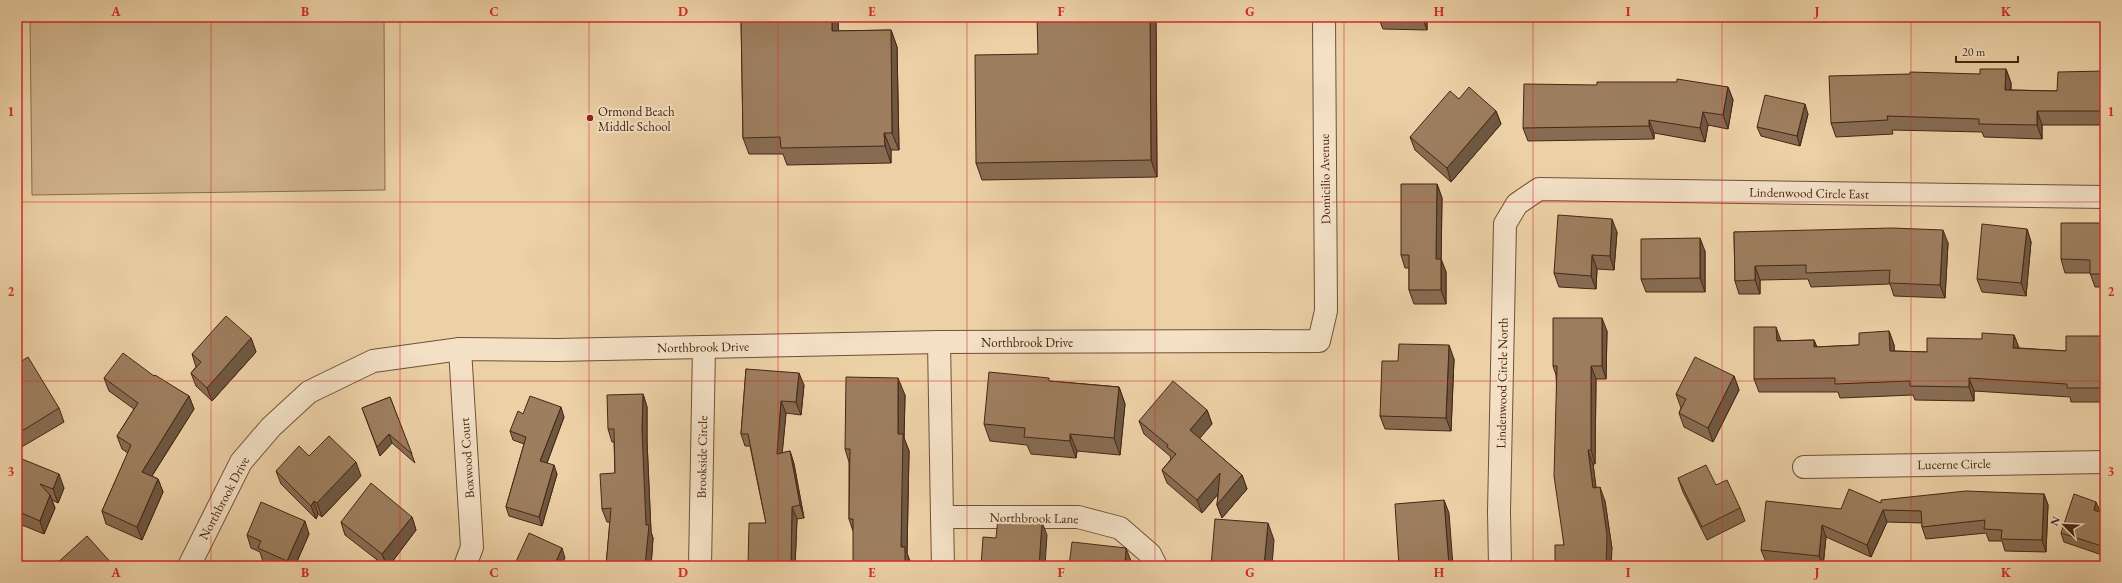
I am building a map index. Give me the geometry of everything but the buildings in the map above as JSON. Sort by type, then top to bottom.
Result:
[{"type":"street","name":"Domicilio Avenue","points":[[1319,341],[1326,311],[1324,17]]},
{"type":"street","name":"Lindenwood Circle East","points":[[1517,204],[1539,188],[2105,197]]},
{"type":"street","name":"Lindenwood Circle North","points":[[1500,566],[1499,512],[1505,224],[1517,204]]},
{"type":"street","name":"Northbrook Drive","points":[[189,566],[241,462],[271,427],[308,392],[373,361],[460,350],[704,348],[939,342],[1319,341]]},
{"type":"street","points":[[939,342],[943,566]]},
{"type":"street","name":"Brookside Circle","points":[[700,566],[704,348]]},
{"type":"street","name":"Boxwood Court","points":[[460,350],[472,547],[465,566]]},
{"type":"street","name":"Lucerne Circle","points":[[1804,467],[2105,462]]},
{"type":"street","name":"Northbrook Lane","points":[[942,516],[1078,517],[1120,528],[1150,554],[1156,566]]},
{"type":"shaded area","points":[[30,17],[384,17],[385,190],[32,195]]},
{"type":"place","name":"Ormond Beach Middle School","points":[[590,118]]}]
